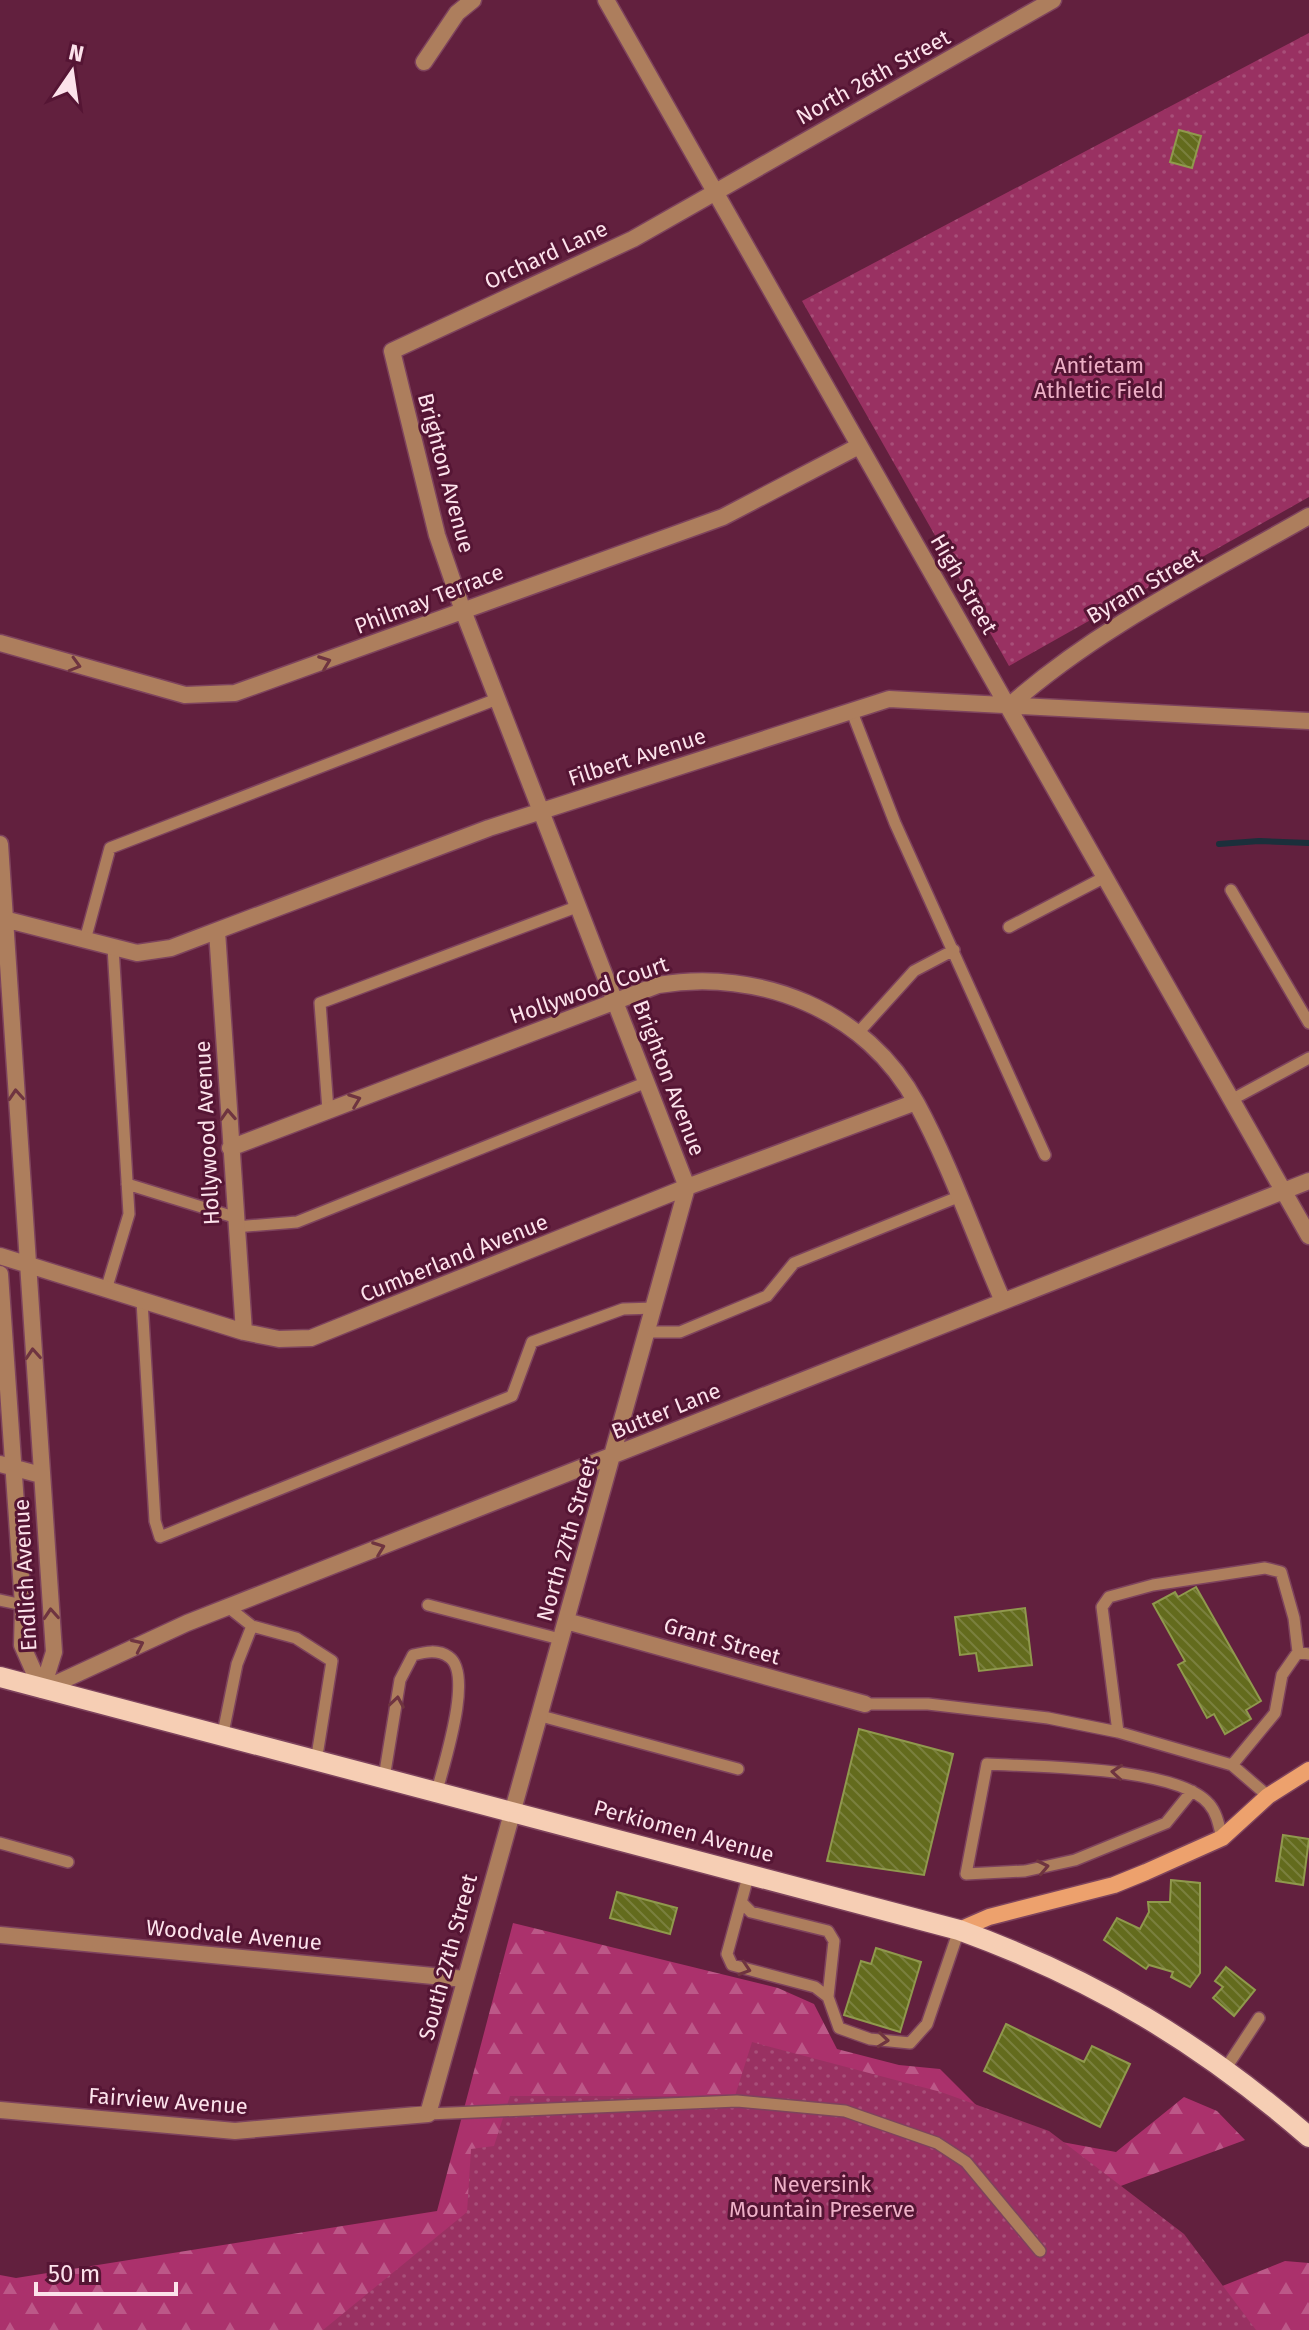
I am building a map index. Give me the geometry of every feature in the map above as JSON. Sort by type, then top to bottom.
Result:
[{"type":"main road","name":"Perkiomen Avenue","points":[[0,1677],[222,1738],[749,1872],[959,1930],[1016,1950],[1111,1994],[1226,2068],[1309,2137]]},
{"type":"main road","points":[[959,1930],[989,1917],[1114,1885],[1222,1838],[1268,1796],[1309,1770]]},
{"type":"street","points":[[424,62],[457,13],[473,0]]},
{"type":"street","name":"High Street","points":[[606,0],[1309,1236]]},
{"type":"street","name":"North 26th Street","points":[[714,192],[1053,0]]},
{"type":"street","name":"Orchard Lane","points":[[392,351],[633,239],[714,192]]},
{"type":"street","name":"Brighton Avenue","points":[[392,351],[437,535],[462,608],[687,1187]]},
{"type":"street","name":"Philmay Terrace","points":[[0,643],[166,691],[212,696],[249,690],[462,608],[723,517],[859,446]]},
{"type":"street","name":"Byram Street","points":[[1009,706],[1096,638],[1309,516]]},
{"type":"street","name":"Filbert Avenue","points":[[3,918],[113,947],[151,953],[541,810],[889,699],[1309,721]]},
{"type":"street","name":"Endlich Avenue","points":[[0,844],[6,1039],[28,1262],[54,1652],[42,1690]]},
{"type":"street","name":"Hollywood Avenue","points":[[217,931],[234,1222],[244,1332]]},
{"type":"street","name":"Hollywood Court","points":[[230,1148],[616,1000],[682,981],[730,981],[795,997],[824,1011],[857,1034],[882,1057],[916,1102],[1002,1299]]},
{"type":"street","name":"Cumberland Avenue","points":[[0,1256],[28,1262],[106,1290],[244,1332],[293,1340],[327,1334],[687,1187],[916,1102]]},
{"type":"street","name":"Butter Lane","points":[[42,1690],[228,1607],[614,1456],[1002,1299],[1309,1181]]},
{"type":"street","name":"North 27th Street","points":[[511,1810],[541,1716],[687,1187]]},
{"type":"street","name":"Endlich Avenue","points":[[0,1274],[7,1466],[23,1605],[22,1645],[42,1690]]},
{"type":"street","points":[[7,1466],[41,1475]]},
{"type":"street","name":"Grant Street","points":[[566,1621],[865,1704]]},
{"type":"street","name":"South 27th Street","points":[[428,2114],[511,1810]]},
{"type":"street","name":"Woodvale Avenue","points":[[0,1935],[465,1979]]},
{"type":"street","name":"Fairview Avenue","points":[[0,2110],[235,2131],[428,2114]]},
{"type":"lane","points":[[85,940],[110,848],[497,699]]},
{"type":"lane","points":[[852,712],[895,823],[1045,1155]]},
{"type":"lane","points":[[1009,927],[1105,877]]},
{"type":"lane","points":[[1231,890],[1309,1023]]},
{"type":"lane","points":[[328,1110],[320,1003],[579,906]]},
{"type":"lane","points":[[106,1290],[129,1214],[113,947]]},
{"type":"lane","points":[[857,1034],[914,971],[954,950]]},
{"type":"lane","points":[[1233,1099],[1309,1058]]},
{"type":"lane","points":[[127,1184],[234,1222],[297,1222],[647,1082]]},
{"type":"lane","points":[[649,1332],[680,1332],[767,1296],[794,1263],[958,1197]]},
{"type":"lane","points":[[142,1301],[155,1521],[160,1537],[512,1396],[532,1342],[623,1309],[655,1308]]},
{"type":"lane","points":[[1118,1732],[1102,1607],[1109,1597],[1153,1585],[1265,1568],[1281,1572],[1303,1653],[1282,1675],[1275,1713],[1232,1765]]},
{"type":"lane","points":[[0,1600],[23,1605]]},
{"type":"lane","points":[[428,1605],[560,1639]]},
{"type":"lane","points":[[228,1607],[252,1626],[296,1638],[332,1661],[316,1762]]},
{"type":"lane","points":[[222,1738],[237,1664],[252,1626]]},
{"type":"lane","points":[[384,1778],[400,1680],[413,1655],[430,1651],[449,1657],[457,1667],[458,1682],[455,1723],[437,1791]]},
{"type":"lane","points":[[865,1704],[943,1705],[1048,1718],[1118,1732],[1232,1765],[1268,1796]]},
{"type":"lane","points":[[541,1716],[738,1769]]},
{"type":"lane","points":[[1192,1791],[1166,1823],[1075,1860],[1025,1871],[966,1874],[987,1764],[1128,1773],[1192,1791],[1208,1802],[1216,1814],[1222,1838]]},
{"type":"lane","points":[[0,1843],[68,1862]]},
{"type":"lane","points":[[749,1872],[743,1904],[727,1954],[732,1965],[815,1987],[828,1997]]},
{"type":"lane","points":[[743,1904],[751,1912],[828,1931],[834,1941],[828,1997],[839,2028],[870,2039],[910,2043],[927,2024],[959,1930]]},
{"type":"lane","points":[[1226,2068],[1259,2018]]},
{"type":"lane","points":[[428,2114],[737,2101],[845,2111],[937,2143],[966,2162],[1040,2251]]},
{"type":"green space","name":"Antietam Athletic Field","points":[[1309,33],[1309,497],[1009,666],[802,301]]},
{"type":"green space","name":"Neversink Mountain Preserve","points":[[513,1923],[778,1988],[814,2004],[837,2049],[899,2065],[940,2069],[1002,2131],[1116,2152],[1184,2097],[1217,2111],[1245,2140],[732,2330],[0,2330],[0,2275],[16,2278],[437,2211]]},
{"type":"green space","name":"Neversink Mountain Preserve","points":[[752,2042],[941,2092],[1049,2131],[1184,2234],[1256,2330],[323,2330],[467,2212],[471,2149],[494,2146],[510,2096],[735,2096]]},
{"type":"green space","points":[[1285,2261],[1309,2263],[1309,2330],[1112,2330]]},
{"type":"building","points":[[1179,130],[1201,136],[1192,168],[1170,162]]},
{"type":"building","points":[[1196,1587],[1261,1701],[1246,1710],[1251,1719],[1225,1734],[1214,1714],[1207,1718],[1178,1665],[1185,1661],[1153,1604],[1175,1592],[1178,1597]]},
{"type":"building","points":[[1025,1608],[1032,1665],[979,1671],[976,1653],[960,1655],[955,1617]]},
{"type":"building","points":[[859,1729],[953,1754],[924,1875],[827,1861]]},
{"type":"building","points":[[1283,1835],[1309,1839],[1303,1885],[1276,1881]]},
{"type":"building","points":[[1171,1880],[1200,1883],[1200,1973],[1190,1987],[1171,1977],[1173,1972],[1149,1965],[1146,1969],[1104,1940],[1117,1918],[1140,1929],[1149,1912],[1148,1902],[1170,1902]]},
{"type":"building","points":[[617,1892],[677,1908],[670,1934],[610,1918]]},
{"type":"building","points":[[876,1948],[921,1962],[900,2032],[844,2015],[861,1961],[871,1964]]},
{"type":"building","points":[[1226,1967],[1255,1990],[1234,2016],[1213,1998],[1223,1987],[1215,1981]]},
{"type":"building","points":[[1006,2024],[1084,2062],[1092,2046],[1130,2064],[1100,2127],[984,2071]]},
{"type":"waterway","points":[[1219,844],[1259,841],[1309,843]]}]
